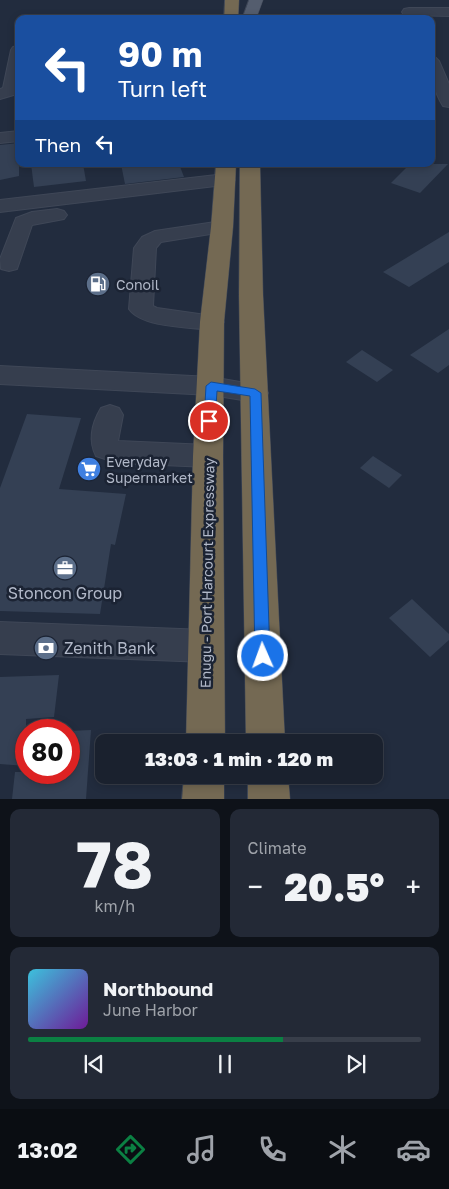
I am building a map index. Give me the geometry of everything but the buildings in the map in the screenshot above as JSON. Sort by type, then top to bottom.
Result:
[{"type":"highway","points":[[235,0],[245,15]]},
{"type":"highway","points":[[232,15],[235,0]]},
{"type":"highway","points":[[250,167],[251,295],[266,734]]},
{"type":"highway","name":"Enugu - Port Harcourt Expressway","points":[[205,734],[208,456],[212,322],[226,172]]},
{"type":"highway","points":[[203,799],[204,784]]},
{"type":"highway","points":[[268,784],[269,799]]},
{"type":"main road","points":[[250,15],[256,0]]},
{"type":"street","points":[[408,10],[449,12]]},
{"type":"street","points":[[0,51],[15,50]]},
{"type":"street","points":[[0,94],[11,91],[15,70]]},
{"type":"street","points":[[435,71],[449,102]]},
{"type":"street","points":[[0,138],[15,136]]},
{"type":"street","points":[[0,206],[149,189],[226,172]]},
{"type":"street","points":[[212,322],[152,315],[141,310],[145,248],[149,241],[156,237],[222,227]]},
{"type":"street","points":[[0,375],[211,386],[255,393]]},
{"type":"street","points":[[110,415],[104,440],[106,448],[116,452],[208,456]]},
{"type":"street","points":[[0,638],[206,646]]},
{"type":"lane","points":[[9,264],[23,222],[32,218],[136,204],[141,202],[149,189]]},
{"type":"place","name":"Conoil","points":[[98,284]]},
{"type":"place","name":"Everyday Supermarket","points":[[89,469]]},
{"type":"place","name":"Stoncon Group","points":[[65,568]]},
{"type":"place","name":"Zenith Bank","points":[[46,648]]},
{"type":"route","points":[[209,421],[211,386],[255,393],[263,656]]}]
